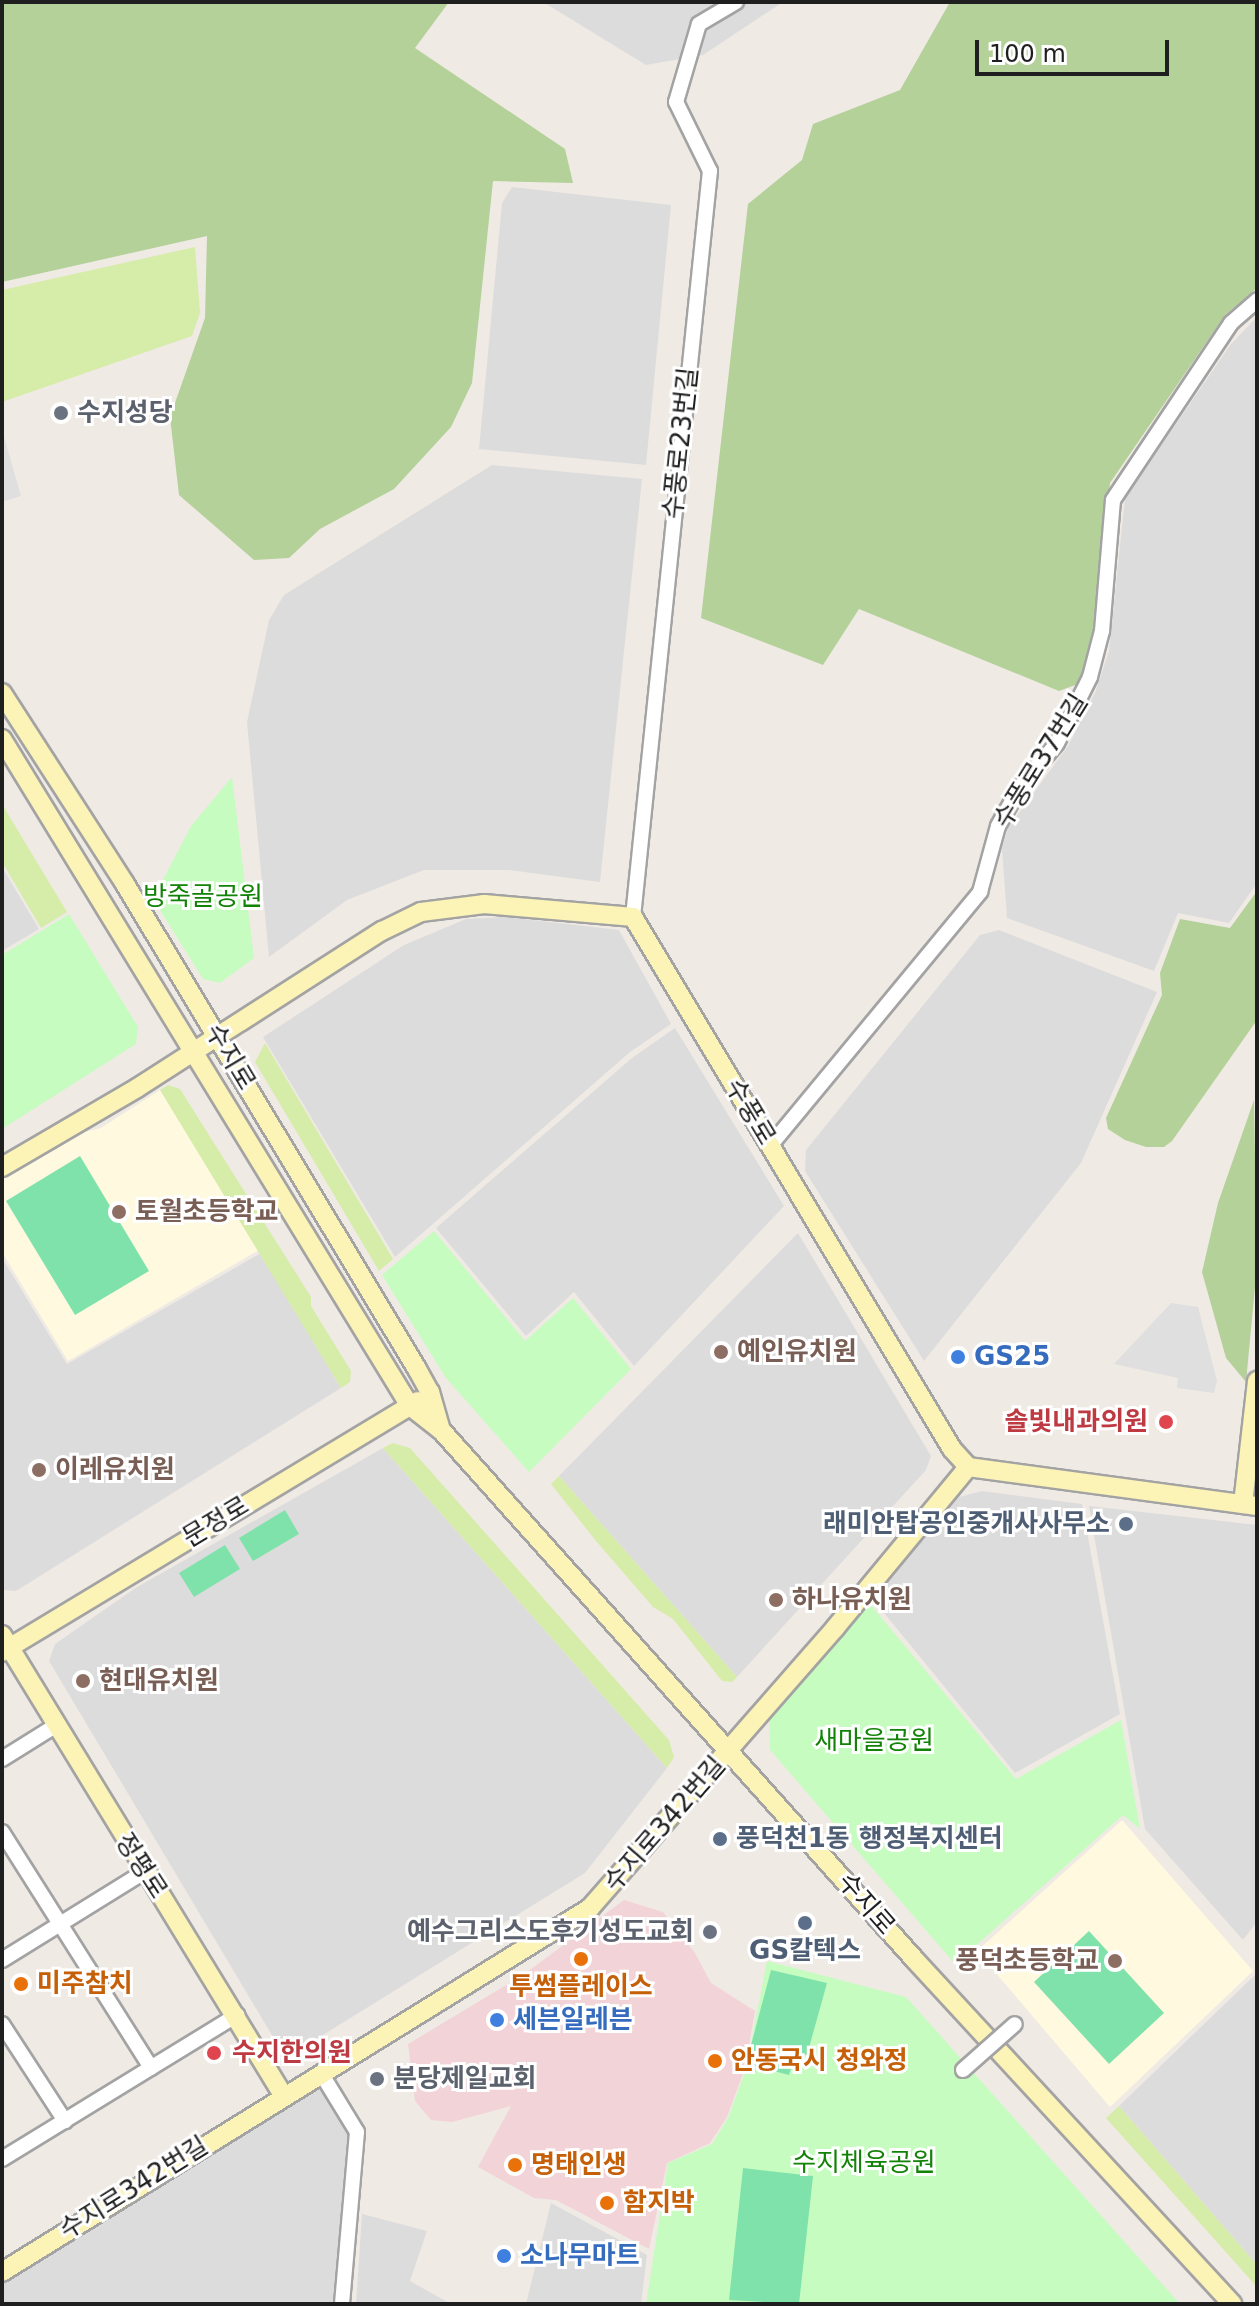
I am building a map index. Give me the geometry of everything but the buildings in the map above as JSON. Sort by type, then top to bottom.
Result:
[{"type":"street","name":"수풍로23번길","points":[[633,917],[710,171],[676,102],[699,24],[736,2]]},
{"type":"street","name":"수풍로37번길","points":[[770,1146],[980,892],[998,826],[1020,787],[1057,743],[1095,665],[1113,500],[1231,323],[1257,300]]},
{"type":"street","name":"수지로","points":[[2,693],[218,1035],[430,1392],[441,1430]]},
{"type":"street","name":"수지로","points":[[2,739],[410,1406],[441,1430],[1232,2304]]},
{"type":"street","points":[[2,1167],[382,931],[444,905],[633,917]]},
{"type":"street","name":"수풍로","points":[[633,917],[952,1449],[968,1467]]},
{"type":"street","points":[[968,1467],[1250,1505],[1257,1381]]},
{"type":"street","name":"문정로","points":[[5,1645],[430,1392]]},
{"type":"street","name":"수지로342번길","points":[[2,2272],[283,2095],[590,1908],[968,1467]]},
{"type":"street","name":"정평로","points":[[5,1645],[144,1872],[237,2015],[283,2095]]},
{"type":"street","points":[[2,1759],[55,1726]]},
{"type":"street","points":[[2,1832],[151,2068]]},
{"type":"street","points":[[2,1960],[144,1872]]},
{"type":"street","points":[[2,2159],[237,2015]]},
{"type":"street","points":[[2,2024],[65,2121]]},
{"type":"street","points":[[963,2070],[1015,2024]]},
{"type":"street","points":[[321,2073],[357,2132],[342,2304]]},
{"type":"shaded area","points":[[543,2],[783,2],[703,55],[646,65]]},
{"type":"shaded area","points":[[512,187],[671,205],[646,465],[479,449],[502,203]]},
{"type":"shaded area","points":[[1257,317],[1257,883],[1229,923],[1178,913],[1154,971],[1007,918],[1002,849],[1008,828],[1068,746],[1095,693],[1109,651],[1125,498],[1231,344]]},
{"type":"shaded area","points":[[2,430],[21,496],[2,502]]},
{"type":"shaded area","points":[[492,465],[642,479],[600,882],[509,870],[424,870],[347,900],[269,957],[247,722],[269,620],[284,595]]},
{"type":"shaded area","points":[[2,867],[39,929],[2,951]]},
{"type":"shaded area","points":[[505,917],[619,930],[671,1024],[630,1052],[395,1257],[263,1037],[404,945],[466,919]]},
{"type":"shaded area","points":[[999,930],[1157,992],[1081,1163],[924,1361],[805,1171],[806,1150],[980,935]]},
{"type":"shaded area","points":[[675,1028],[784,1206],[634,1366],[574,1292],[526,1336],[436,1228],[632,1058]]},
{"type":"shaded area","name":"토월초등학교","points":[[160,1090],[259,1250],[68,1361],[2,1252],[2,1175],[71,1135],[101,1128]]},
{"type":"shaded area","points":[[798,1233],[931,1456],[926,1470],[737,1677],[559,1476]]},
{"type":"shaded area","points":[[261,1253],[341,1388],[16,1591],[2,1590],[2,1258],[67,1364]]},
{"type":"shaded area","points":[[1171,1303],[1198,1307],[1217,1381],[1214,1393],[1177,1388],[1178,1378],[1114,1364]]},
{"type":"shaded area","points":[[383,1448],[667,1768],[585,1873],[297,2051],[279,2047],[49,1661],[55,1644],[137,1587]]},
{"type":"shaded area","points":[[982,1491],[1082,1504],[1120,1714],[1015,1773],[871,1597],[959,1497]]},
{"type":"shaded area","points":[[1089,1506],[1257,1525],[1257,1922],[1243,1940],[1145,1829]]},
{"type":"shaded area","name":"풍덕초등학교","points":[[1122,1820],[1253,1971],[1110,2107],[977,1951]]},
{"type":"shaded area","points":[[624,1900],[663,1912],[695,1953],[711,1983],[755,2011],[745,2068],[727,2117],[710,2143],[667,2163],[649,2249],[556,2200],[534,2198],[478,2167],[511,2106],[452,2122],[431,2120],[415,2101],[408,2044],[523,1975]]},
{"type":"shaded area","points":[[1257,1973],[1257,2265],[1119,2106]]},
{"type":"shaded area","points":[[314,2084],[322,2088],[349,2133],[335,2304],[2,2304],[2,2278]]},
{"type":"shaded area","points":[[551,2203],[647,2255],[641,2304],[526,2304]]},
{"type":"shaded area","points":[[362,2214],[427,2231],[410,2281],[451,2304],[356,2304]]},
{"type":"green space","points":[[2,2],[449,2],[415,48],[565,149],[573,183],[493,181],[472,383],[451,427],[394,489],[320,529],[289,558],[254,560],[179,495],[170,417],[205,318],[207,236],[2,282]]},
{"type":"green space","points":[[950,2],[1257,2],[1257,288],[1225,315],[1110,483],[1093,638],[1078,684],[1059,691],[859,609],[823,665],[701,618],[748,204],[802,160],[813,124],[900,90]]},
{"type":"green space","points":[[195,247],[200,313],[192,336],[2,402],[2,290]]},
{"type":"green space","name":"방죽골공원","points":[[232,777],[254,958],[220,983],[203,979],[153,899],[191,826]]},
{"type":"green space","points":[[2,804],[67,912],[41,928],[2,862]]},
{"type":"green space","points":[[1257,891],[1257,1020],[1172,1141],[1164,1147],[1146,1147],[1125,1140],[1108,1129],[1106,1118],[1162,995],[1160,973],[1180,919],[1230,928]]},
{"type":"green space","points":[[69,914],[138,1027],[136,1044],[2,1129],[2,955]]},
{"type":"green space","points":[[265,1043],[393,1259],[379,1271],[255,1062]]},
{"type":"green space","points":[[168,1085],[180,1089],[311,1297],[311,1306],[351,1371],[350,1382],[341,1388],[160,1090]]},
{"type":"green space","points":[[1254,1100],[1257,1266],[1246,1382],[1226,1358],[1202,1272],[1218,1203]]},
{"type":"green space","points":[[80,1156],[149,1271],[75,1315],[6,1201]]},
{"type":"green space","points":[[434,1231],[525,1341],[573,1298],[631,1369],[529,1472],[446,1378],[382,1275]]},
{"type":"green space","points":[[393,1443],[410,1448],[669,1740],[674,1757],[667,1768],[383,1448]]},
{"type":"green space","points":[[559,1476],[737,1677],[732,1682],[722,1681],[673,1619],[653,1607],[596,1541],[551,1484]]},
{"type":"green space","points":[[285,1510],[299,1534],[253,1561],[239,1538]]},
{"type":"green space","points":[[225,1545],[240,1569],[194,1597],[179,1573]]},
{"type":"green space","name":"새마을공원","points":[[870,1604],[1016,1779],[1121,1720],[1140,1829],[1123,1815],[955,1964],[770,1750],[769,1719]]},
{"type":"green space","points":[[1089,1931],[1164,2013],[1109,2064],[1034,1982]]},
{"type":"green space","name":"수지체육공원","points":[[767,1961],[906,1997],[1180,2304],[646,2304],[668,2163],[712,2144],[728,2118],[746,2069]]},
{"type":"green space","points":[[771,1970],[827,1983],[807,2055],[796,2053],[789,2075],[746,2064]]},
{"type":"green space","points":[[1119,2106],[1257,2265],[1257,2287],[1106,2118]]},
{"type":"green space","points":[[743,2168],[813,2176],[799,2304],[729,2300]]},
{"type":"place","name":"수지성당","points":[[61,413]]},
{"type":"place","name":"토월초등학교","points":[[119,1212]]},
{"type":"place","name":"예인유치원","points":[[721,1352]]},
{"type":"place","name":"GS25","points":[[958,1357]]},
{"type":"place","name":"솔빛내과의원","points":[[1166,1422]]},
{"type":"place","name":"이레유치원","points":[[39,1470]]},
{"type":"place","name":"래미안탑공인중개사사무소","points":[[1126,1524]]},
{"type":"place","name":"하나유치원","points":[[776,1600]]},
{"type":"place","name":"현대유치원","points":[[83,1681]]},
{"type":"place","name":"풍덕천1동 행정복지센터","points":[[720,1839]]},
{"type":"place","name":"GS칼텍스","points":[[805,1923]]},
{"type":"place","name":"예수그리스도후기성도교회","points":[[710,1932]]},
{"type":"place","name":"투썸플레이스","points":[[581,1959]]},
{"type":"place","name":"풍덕초등학교","points":[[1115,1961]]},
{"type":"place","name":"미주참치","points":[[21,1984]]},
{"type":"place","name":"세븐일레븐","points":[[497,2020]]},
{"type":"place","name":"수지한의원","points":[[214,2053]]},
{"type":"place","name":"안동국시 청와정","points":[[715,2061]]},
{"type":"place","name":"분당제일교회","points":[[377,2079]]},
{"type":"place","name":"명태인생","points":[[515,2165]]},
{"type":"place","name":"함지박","points":[[607,2203]]},
{"type":"place","name":"소나무마트","points":[[504,2256]]}]
